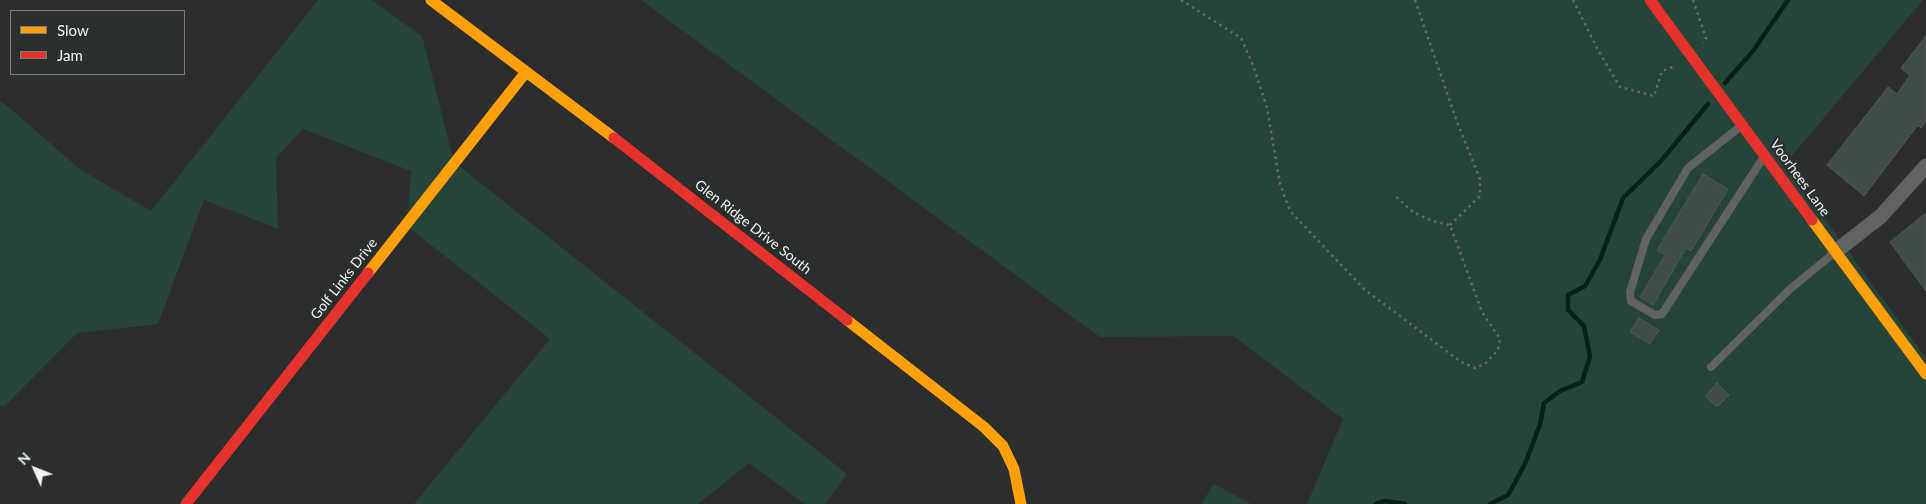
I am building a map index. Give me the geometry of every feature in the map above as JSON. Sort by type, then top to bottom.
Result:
[{"type":"street","name":"Glen Ridge Drive South","points":[[431,0],[644,161],[984,427],[1003,446],[1014,469],[1022,504]]},
{"type":"street","name":"Voorhees Lane","points":[[1650,0],[1926,374]]},
{"type":"street","name":"Golf Links Drive","points":[[186,504],[526,72]]},
{"type":"street","points":[[1835,252],[1881,216],[1926,166]]},
{"type":"lane","points":[[1743,125],[1688,168],[1646,239],[1630,292],[1631,301],[1655,315],[1662,314],[1765,155]]},
{"type":"lane","points":[[1711,366],[1789,290],[1835,252]]},
{"type":"path","points":[[1182,0],[1241,38],[1253,65],[1267,108],[1280,184],[1290,211],[1364,289],[1462,362],[1475,368],[1485,364],[1498,350],[1500,339],[1482,312],[1450,225]]},
{"type":"path","points":[[1415,0],[1457,122],[1480,179],[1480,196],[1450,225]]},
{"type":"path","points":[[1573,0],[1598,50],[1620,86],[1654,96],[1662,71],[1694,58],[1706,38],[1693,0]]},
{"type":"path","points":[[1394,194],[1413,212],[1432,221],[1450,225]]},
{"type":"green space","points":[[318,0],[371,0],[422,36],[454,162],[847,474],[825,504],[805,504],[749,463],[698,504],[414,504],[550,339],[407,226],[411,171],[303,129],[276,158],[278,229],[204,200],[158,324],[77,333],[4,407],[0,405],[0,100],[81,170],[151,211]]},
{"type":"green space","points":[[641,0],[1923,0],[1785,164],[1926,358],[1926,504],[1307,504],[1343,419],[1233,336],[1100,337]]},
{"type":"green space","points":[[1214,484],[1251,504],[1201,504]]},
{"type":"building","points":[[1926,36],[1926,121],[1921,128],[1918,125],[1864,196],[1827,165],[1888,87],[1897,94],[1910,75],[1901,68]]},
{"type":"building","points":[[1703,174],[1728,189],[1691,251],[1686,248],[1653,305],[1640,297],[1665,255],[1657,250]]},
{"type":"building","points":[[1926,213],[1926,291],[1890,242]]},
{"type":"building","points":[[1639,318],[1659,330],[1650,344],[1630,332]]},
{"type":"building","points":[[1717,383],[1729,395],[1717,407],[1705,396]]},
{"type":"waterway","points":[[1725,83],[1753,51],[1788,0]]},
{"type":"waterway","points":[[1490,504],[1508,495],[1525,464],[1540,424],[1544,403],[1560,391],[1582,382],[1590,357],[1584,326],[1568,310],[1568,295],[1585,286],[1600,260],[1623,198],[1661,161],[1708,104]]},
{"type":"waterway","points":[[1376,504],[1385,501],[1405,504]]},
{"type":"traffic: slow","points":[[431,0],[614,138]]},
{"type":"traffic: slow","points":[[368,273],[526,72]]},
{"type":"traffic: slow","points":[[1812,220],[1926,374]]},
{"type":"traffic: slow","points":[[847,320],[984,427],[1003,446],[1014,469],[1021,504]]},
{"type":"traffic: jam","points":[[1650,0],[1812,220]]},
{"type":"traffic: jam","points":[[614,138],[847,320]]},
{"type":"traffic: jam","points":[[186,504],[368,273]]}]
